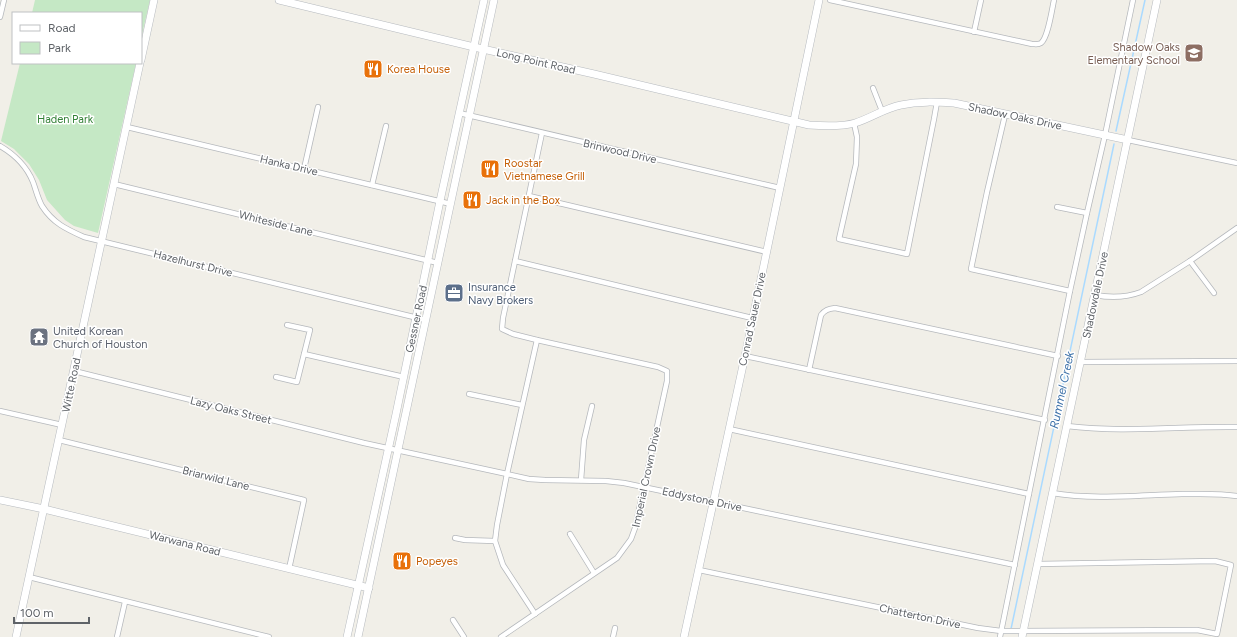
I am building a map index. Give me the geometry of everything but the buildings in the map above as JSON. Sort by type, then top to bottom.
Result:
[{"type":"street","points":[[0,17],[4,0]]},
{"type":"street","name":"Witte Road","points":[[142,57],[154,0]]},
{"type":"street","name":"Long Point Road","points":[[279,0],[794,122]]},
{"type":"street","name":"Gessner Road","points":[[347,637],[484,0]]},
{"type":"street","name":"Gessner Road","points":[[358,637],[494,0]]},
{"type":"street","name":"Conrad Sauer Drive","points":[[684,637],[745,356],[819,0]]},
{"type":"street","points":[[830,0],[1032,44],[1042,43],[1044,40],[1054,0]]},
{"type":"street","points":[[974,32],[981,0]]},
{"type":"street","points":[[1000,637],[1058,356],[1070,290],[1105,135],[1133,0]]},
{"type":"street","name":"Shadowdale Drive","points":[[1021,633],[1067,426],[1157,0]]},
{"type":"street","name":"Witte Road","points":[[16,637],[141,64]]},
{"type":"street","points":[[873,88],[882,111]]},
{"type":"street","name":"Shadow Oaks Drive","points":[[794,122],[826,126],[854,123],[901,105],[919,102],[937,102],[954,104],[1237,163]]},
{"type":"street","points":[[854,123],[857,136],[856,164],[839,240],[907,254],[937,102]]},
{"type":"street","points":[[304,169],[318,107]]},
{"type":"street","name":"Brinwood Drive","points":[[460,113],[780,188]]},
{"type":"street","points":[[1006,115],[987,192],[971,269],[1070,290]]},
{"type":"street","points":[[372,185],[386,126]]},
{"type":"street","name":"Hanka Drive","points":[[127,127],[451,204]]},
{"type":"street","points":[[535,614],[503,565],[495,541],[507,474],[537,340],[513,334],[502,329],[503,318],[542,133]]},
{"type":"street","name":"Hazelhurst Drive","points":[[0,146],[11,153],[26,168],[31,176],[41,204],[55,221],[68,230],[84,237],[426,320]]},
{"type":"street","name":"Whiteside Lane","points":[[114,184],[438,263]]},
{"type":"street","points":[[529,196],[767,252]]},
{"type":"street","points":[[1057,207],[1087,213]]},
{"type":"street","points":[[1095,295],[1108,298],[1120,298],[1133,295],[1149,287],[1190,261],[1237,228]]},
{"type":"street","points":[[515,261],[752,318]]},
{"type":"street","points":[[1190,261],[1214,293]]},
{"type":"street","points":[[809,370],[821,316],[824,311],[835,308],[1058,356]]},
{"type":"street","points":[[276,377],[297,382],[310,330],[287,325]]},
{"type":"street","name":"Imperial Crown Drive","points":[[501,637],[617,558],[631,539],[635,528],[667,381],[667,371],[658,367],[537,340]]},
{"type":"street","points":[[304,354],[404,377]]},
{"type":"street","points":[[745,356],[1045,420]]},
{"type":"street","points":[[1080,362],[1237,361]]},
{"type":"street","name":"Lazy Oaks Street","points":[[74,371],[388,448]]},
{"type":"street","points":[[469,394],[522,405]]},
{"type":"street","points":[[580,480],[584,440],[592,406]]},
{"type":"street","points":[[0,411],[62,425]]},
{"type":"street","points":[[1067,426],[1112,429],[1237,427]]},
{"type":"street","points":[[729,429],[1029,494]]},
{"type":"street","name":"Briarwild Lane","points":[[59,440],[304,500],[289,569]]},
{"type":"street","name":"Eddystone Drive","points":[[388,448],[507,474],[545,480],[606,481],[644,487],[1015,565]]},
{"type":"street","points":[[1052,493],[1083,496],[1197,494],[1237,496]]},
{"type":"street","name":"Warwana Road","points":[[0,500],[44,509],[369,588]]},
{"type":"street","points":[[570,534],[594,573]]},
{"type":"street","points":[[456,538],[465,540],[495,541]]},
{"type":"street","name":"Chatterton Drive","points":[[699,570],[1002,632],[1197,630],[1217,634],[1231,565],[1215,561],[1037,564]]},
{"type":"street","points":[[29,577],[269,637]]},
{"type":"street","points":[[117,637],[125,602]]},
{"type":"street","points":[[452,620],[464,637]]},
{"type":"street","points":[[613,637],[615,628]]},
{"type":"green space","points":[[35,0],[150,0],[142,35],[142,12],[32,12]]},
{"type":"green space","name":"Haden Park","points":[[20,64],[136,64],[98,233],[74,226],[65,220],[47,200],[39,180],[29,164],[14,149],[1,141]]},
{"type":"waterway","name":"Rummel Creek","points":[[1116,131],[1145,0]]},
{"type":"waterway","name":"Rummel Creek","points":[[1011,629],[1114,144]]},
{"type":"place","name":"Shadow Oaks Elementary School","points":[[1194,53]]},
{"type":"place","name":"Korea House","points":[[373,69]]},
{"type":"place","name":"Roostar Vietnamese Grill","points":[[490,169]]},
{"type":"place","name":"Jack in the Box","points":[[472,200]]},
{"type":"place","name":"Insurance Navy Brokers","points":[[454,293]]},
{"type":"place","name":"United Korean Church of Houston","points":[[39,337]]},
{"type":"place","name":"Popeyes","points":[[402,561]]}]
